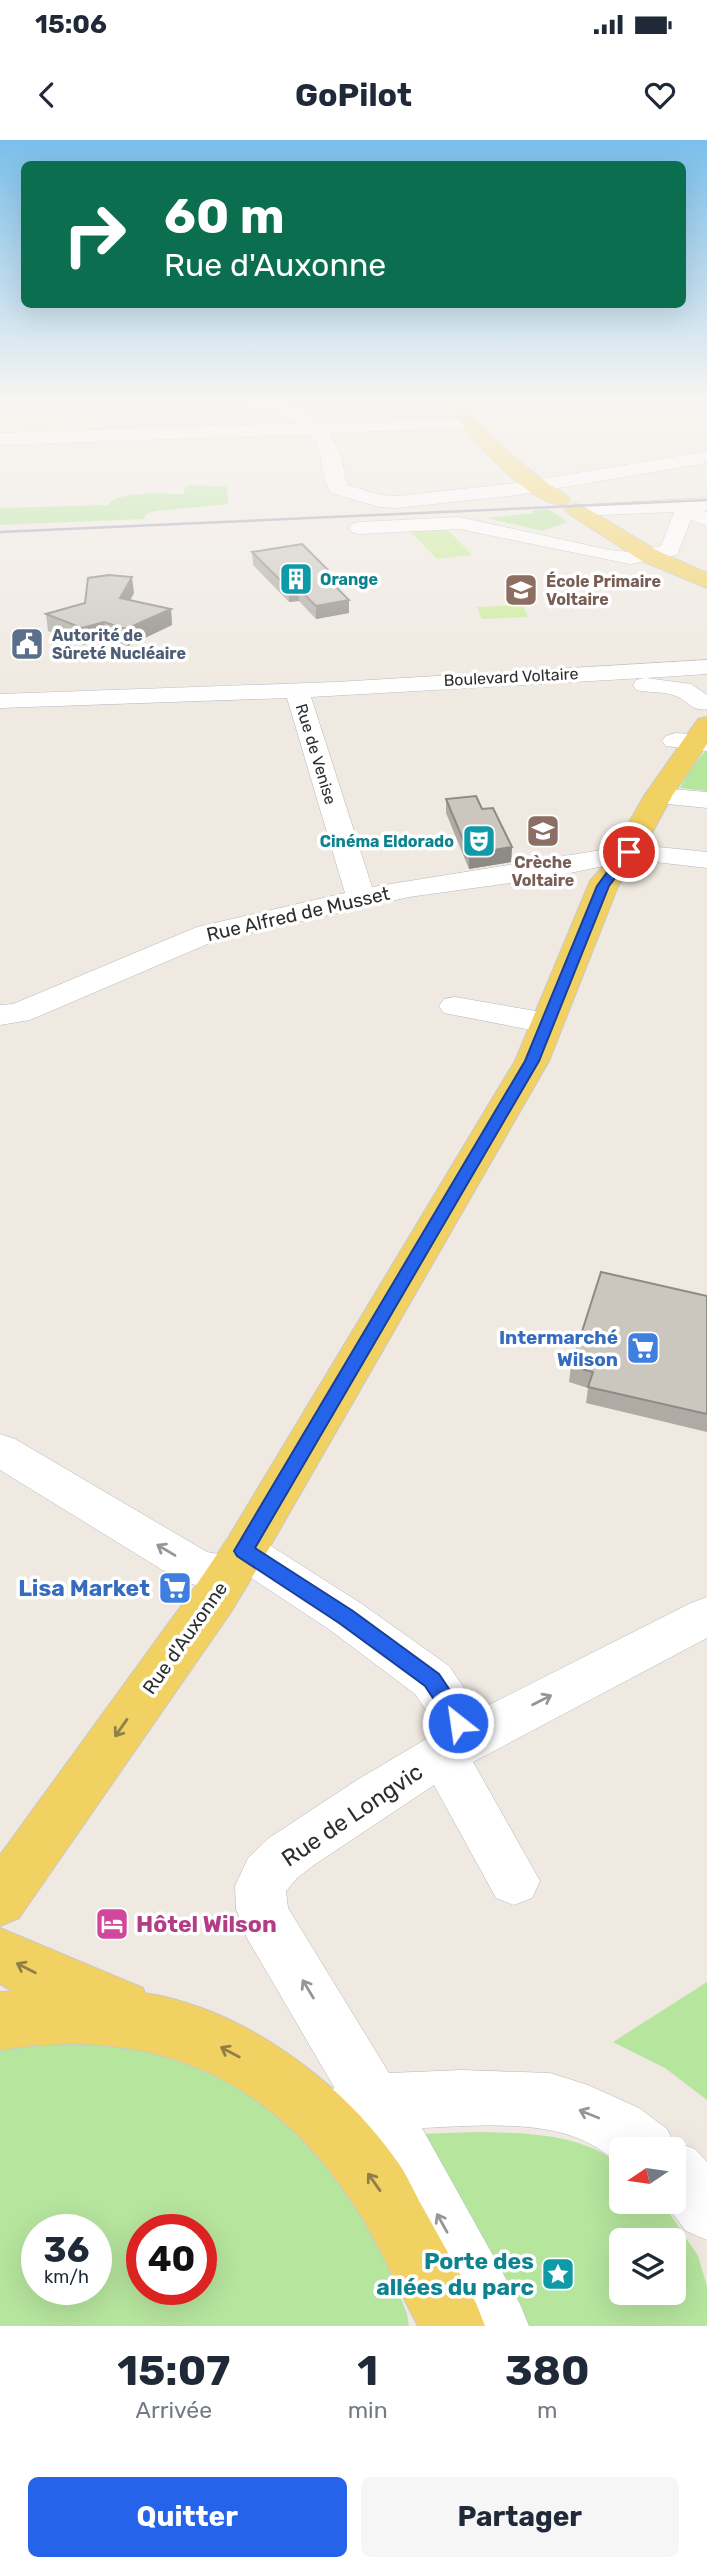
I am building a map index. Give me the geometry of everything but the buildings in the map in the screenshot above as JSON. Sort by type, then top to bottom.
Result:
[{"type":"main road","points":[[564,502],[650,556],[707,581]]},
{"type":"main road","name":"Rue d'Auxonne","points":[[614,860],[658,796],[700,705]]},
{"type":"main road","name":"Rue d'Auxonne","points":[[0,1900],[236,1563],[532,1061],[643,788],[700,705]]},
{"type":"main road","points":[[0,1955],[40,1975],[93,1994],[157,2023],[204,2038],[263,2069],[289,2087],[320,2114],[347,2145],[378,2188],[453,2326]]},
{"type":"main road","points":[[0,2021],[98,2014],[157,2023]]},
{"type":"main road","points":[[407,2241],[435,2326]]},
{"type":"street","points":[[568,505],[696,505]]},
{"type":"street","points":[[696,505],[698,516],[707,520]]},
{"type":"street","points":[[359,528],[458,523],[610,556],[650,556],[670,551],[696,505]]},
{"type":"street","name":"Boulevard Voltaire","points":[[494,687],[601,680],[700,705]]},
{"type":"street","name":"Boulevard Voltaire","points":[[0,701],[336,689],[448,681],[700,705]]},
{"type":"street","name":"Boulevard Voltaire","points":[[336,689],[354,691],[668,685],[682,689],[700,705]]},
{"type":"street","name":"Rue de Venise","points":[[297,690],[361,897]]},
{"type":"street","points":[[658,796],[707,800]]},
{"type":"street","points":[[614,860],[707,860]]},
{"type":"street","name":"Rue Alfred de Musset","points":[[6,1017],[208,933],[361,897],[524,870],[614,860]]},
{"type":"street","points":[[455,1006],[547,1023]]},
{"type":"street","points":[[0,1450],[198,1569],[236,1563],[346,1617],[432,1680],[459,1719],[449,1750],[514,1881]]},
{"type":"street","name":"Rue de Longvic","points":[[498,2326],[375,2104],[266,1920],[260,1906],[260,1889],[266,1874],[280,1862],[367,1800],[449,1750],[707,1616]]},
{"type":"street","points":[[289,2087],[316,2100],[375,2104],[462,2098],[550,2101],[588,2113],[620,2128],[632,2137]]},
{"type":"green space","points":[[111,502],[228,504],[155,511],[143,519],[0,525],[0,508],[108,505]]},
{"type":"green space","points":[[548,509],[568,522],[542,531],[487,518],[533,513],[533,510]]},
{"type":"green space","points":[[444,526],[472,555],[437,559],[410,531]]},
{"type":"green space","points":[[523,605],[528,617],[482,619],[477,607]]},
{"type":"green space","points":[[707,749],[707,791],[680,788],[690,769]]},
{"type":"green space","points":[[707,1982],[707,2100],[665,2068],[613,2042]]},
{"type":"green space","points":[[8,2042],[147,2046],[237,2082],[317,2146],[374,2231],[407,2314],[409,2326],[0,2326],[0,2045]]},
{"type":"green space","points":[[421,2134],[532,2134],[570,2141],[605,2154],[609,2157],[609,2214],[670,2214],[679,2228],[609,2228],[609,2305],[686,2305],[686,2238],[698,2256],[707,2286],[707,2326],[515,2326]]},
{"type":"railway","points":[[0,532],[663,502]]},
{"type":"place","name":"Orange","points":[[296,579]]},
{"type":"place","name":"École Primaire Voltaire","points":[[521,590]]},
{"type":"place","name":"Autorité de Sûreté Nucléaire","points":[[27,644]]},
{"type":"place","name":"Crèche Voltaire","points":[[543,831]]},
{"type":"place","name":"Cinéma Eldorado","points":[[479,841]]},
{"type":"place","name":"Intermarché Wilson","points":[[643,1348]]},
{"type":"place","name":"Lisa Market","points":[[175,1588]]},
{"type":"place","name":"Hôtel Wilson","points":[[112,1924]]},
{"type":"place","name":"Porte des allées du parc","points":[[558,2274]]},
{"type":"route","points":[[458,1723],[459,1719],[432,1680],[346,1617],[244,1551],[532,1061],[605,881],[629,852]]}]
